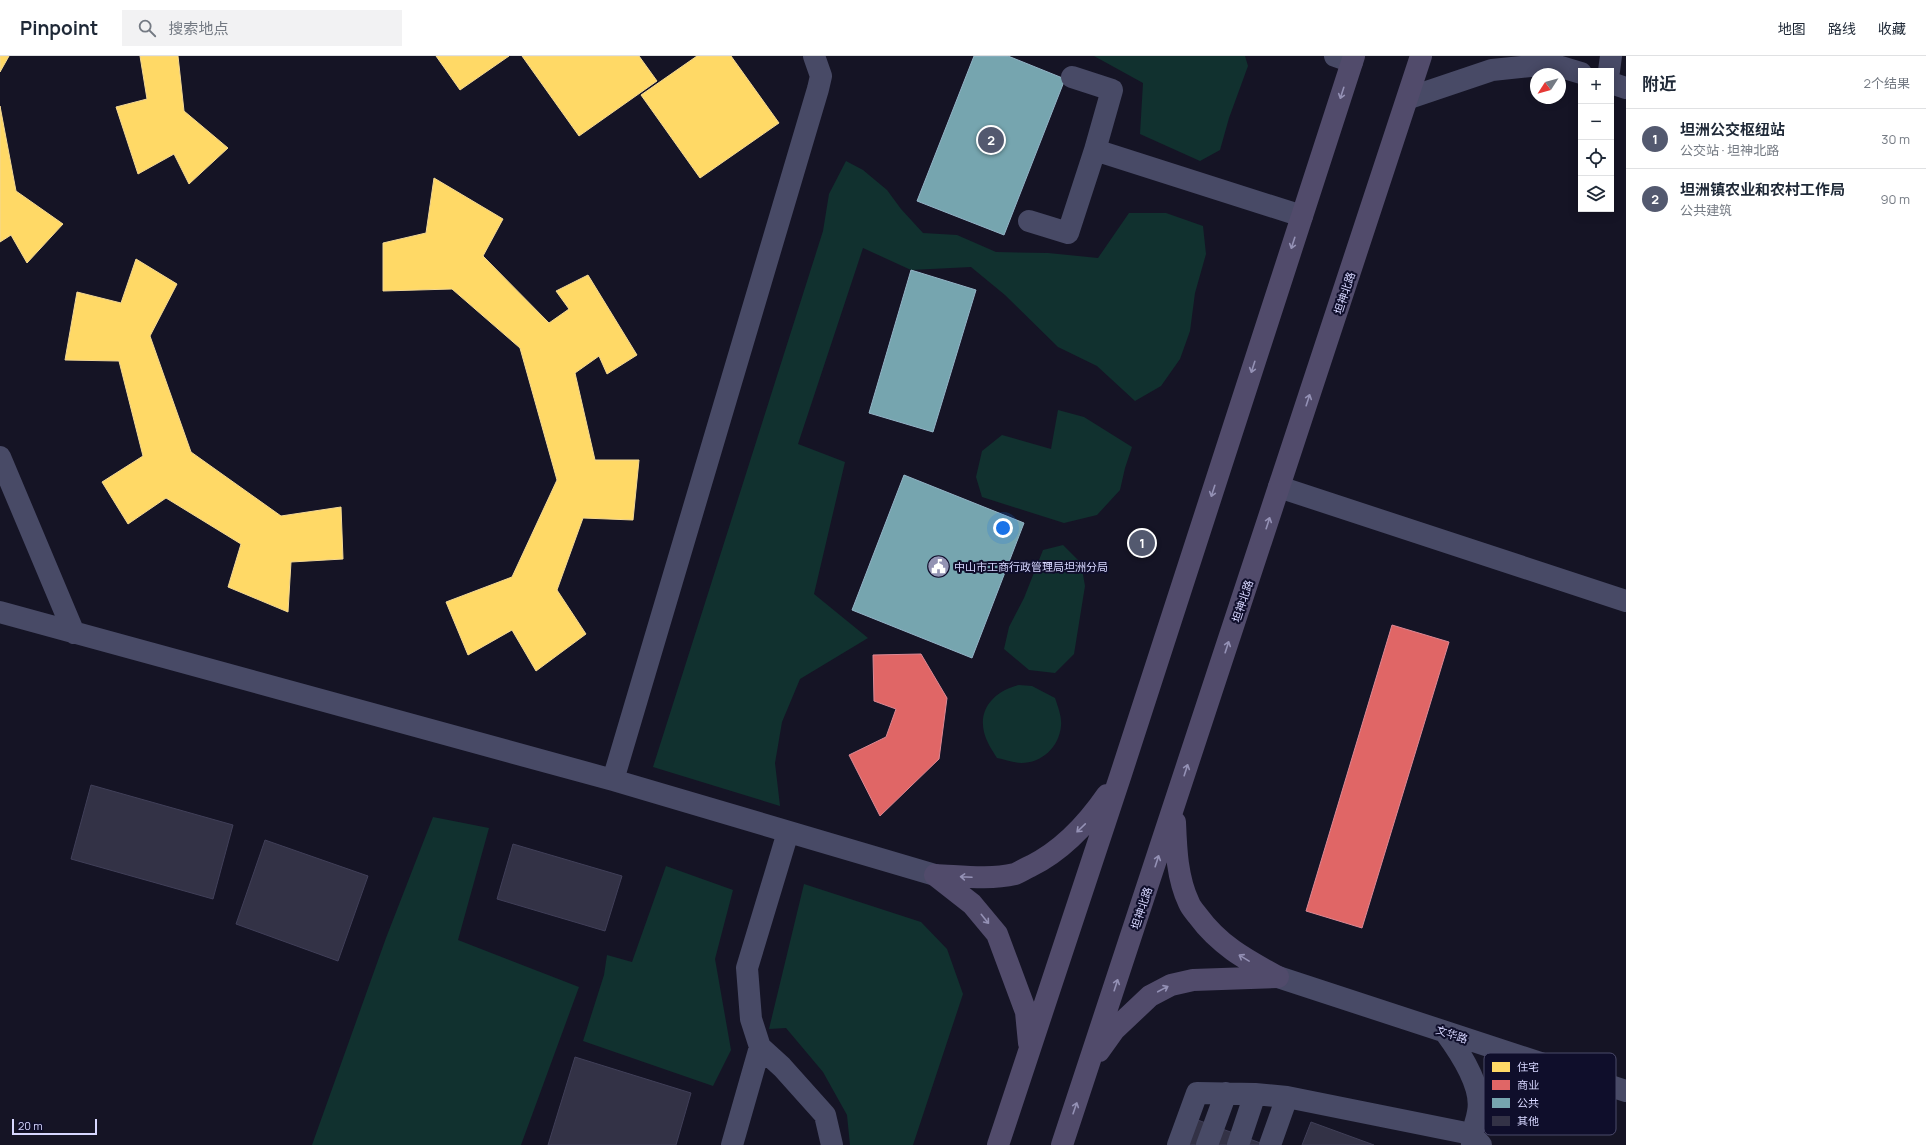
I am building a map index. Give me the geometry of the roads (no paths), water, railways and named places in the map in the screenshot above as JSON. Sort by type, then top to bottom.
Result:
[{"type":"main road","name":"坦神北路","points":[[1062,1145],[1409,98],[1421,56]]},
{"type":"main road","points":[[998,1145],[1121,774],[1302,216],[1347,58]]},
{"type":"main road","points":[[935,875],[983,877],[1016,873],[1046,858],[1090,820],[1121,774]]},
{"type":"main road","points":[[1174,807],[1176,854],[1189,904],[1204,924],[1221,942],[1241,956],[1278,977]]},
{"type":"main road","points":[[935,875],[972,904],[997,934],[1026,1012],[1029,1051]]},
{"type":"main road","points":[[1088,1066],[1114,1030],[1150,996],[1171,985],[1193,980],[1278,977]]},
{"type":"street","points":[[613,780],[818,89],[821,76],[814,56]]},
{"type":"street","points":[[1609,68],[1611,56]]},
{"type":"street","points":[[1409,98],[1492,70],[1551,64],[1578,72]]},
{"type":"street","points":[[1029,221],[1068,233],[1095,150],[1112,90],[1072,77]]},
{"type":"street","points":[[1614,84],[1626,88]]},
{"type":"street","points":[[1095,150],[1302,216]]},
{"type":"street","points":[[0,457],[74,633]]},
{"type":"street","points":[[1280,487],[1626,601]]},
{"type":"street","points":[[0,612],[613,780],[935,875]]},
{"type":"street","points":[[788,832],[747,968],[751,1019],[760,1047],[782,1067],[825,1115],[832,1145]]},
{"type":"street","name":"文华路","points":[[1278,977],[1510,1053]]},
{"type":"street","points":[[1178,1145],[1198,1093],[1255,1094],[1286,1097],[1475,1141],[1478,1097],[1459,1052],[1445,1032]]},
{"type":"street","points":[[732,1145],[760,1047]]},
{"type":"street","name":"文华路","points":[[1616,1088],[1626,1091]]},
{"type":"street","points":[[1207,1145],[1226,1093]]},
{"type":"street","points":[[1238,1145],[1255,1094]]},
{"type":"street","points":[[1270,1145],[1286,1097]]},
{"type":"street","points":[[1478,1112],[1484,1107]]},
{"type":"place","name":"坦洲镇农业和农村工作局","points":[[991,140]]},
{"type":"place","name":"坦洲公交枢纽站","points":[[1142,543]]},
{"type":"place","name":"中山市工商行政管理局坦洲分局","points":[[938,566]]}]
